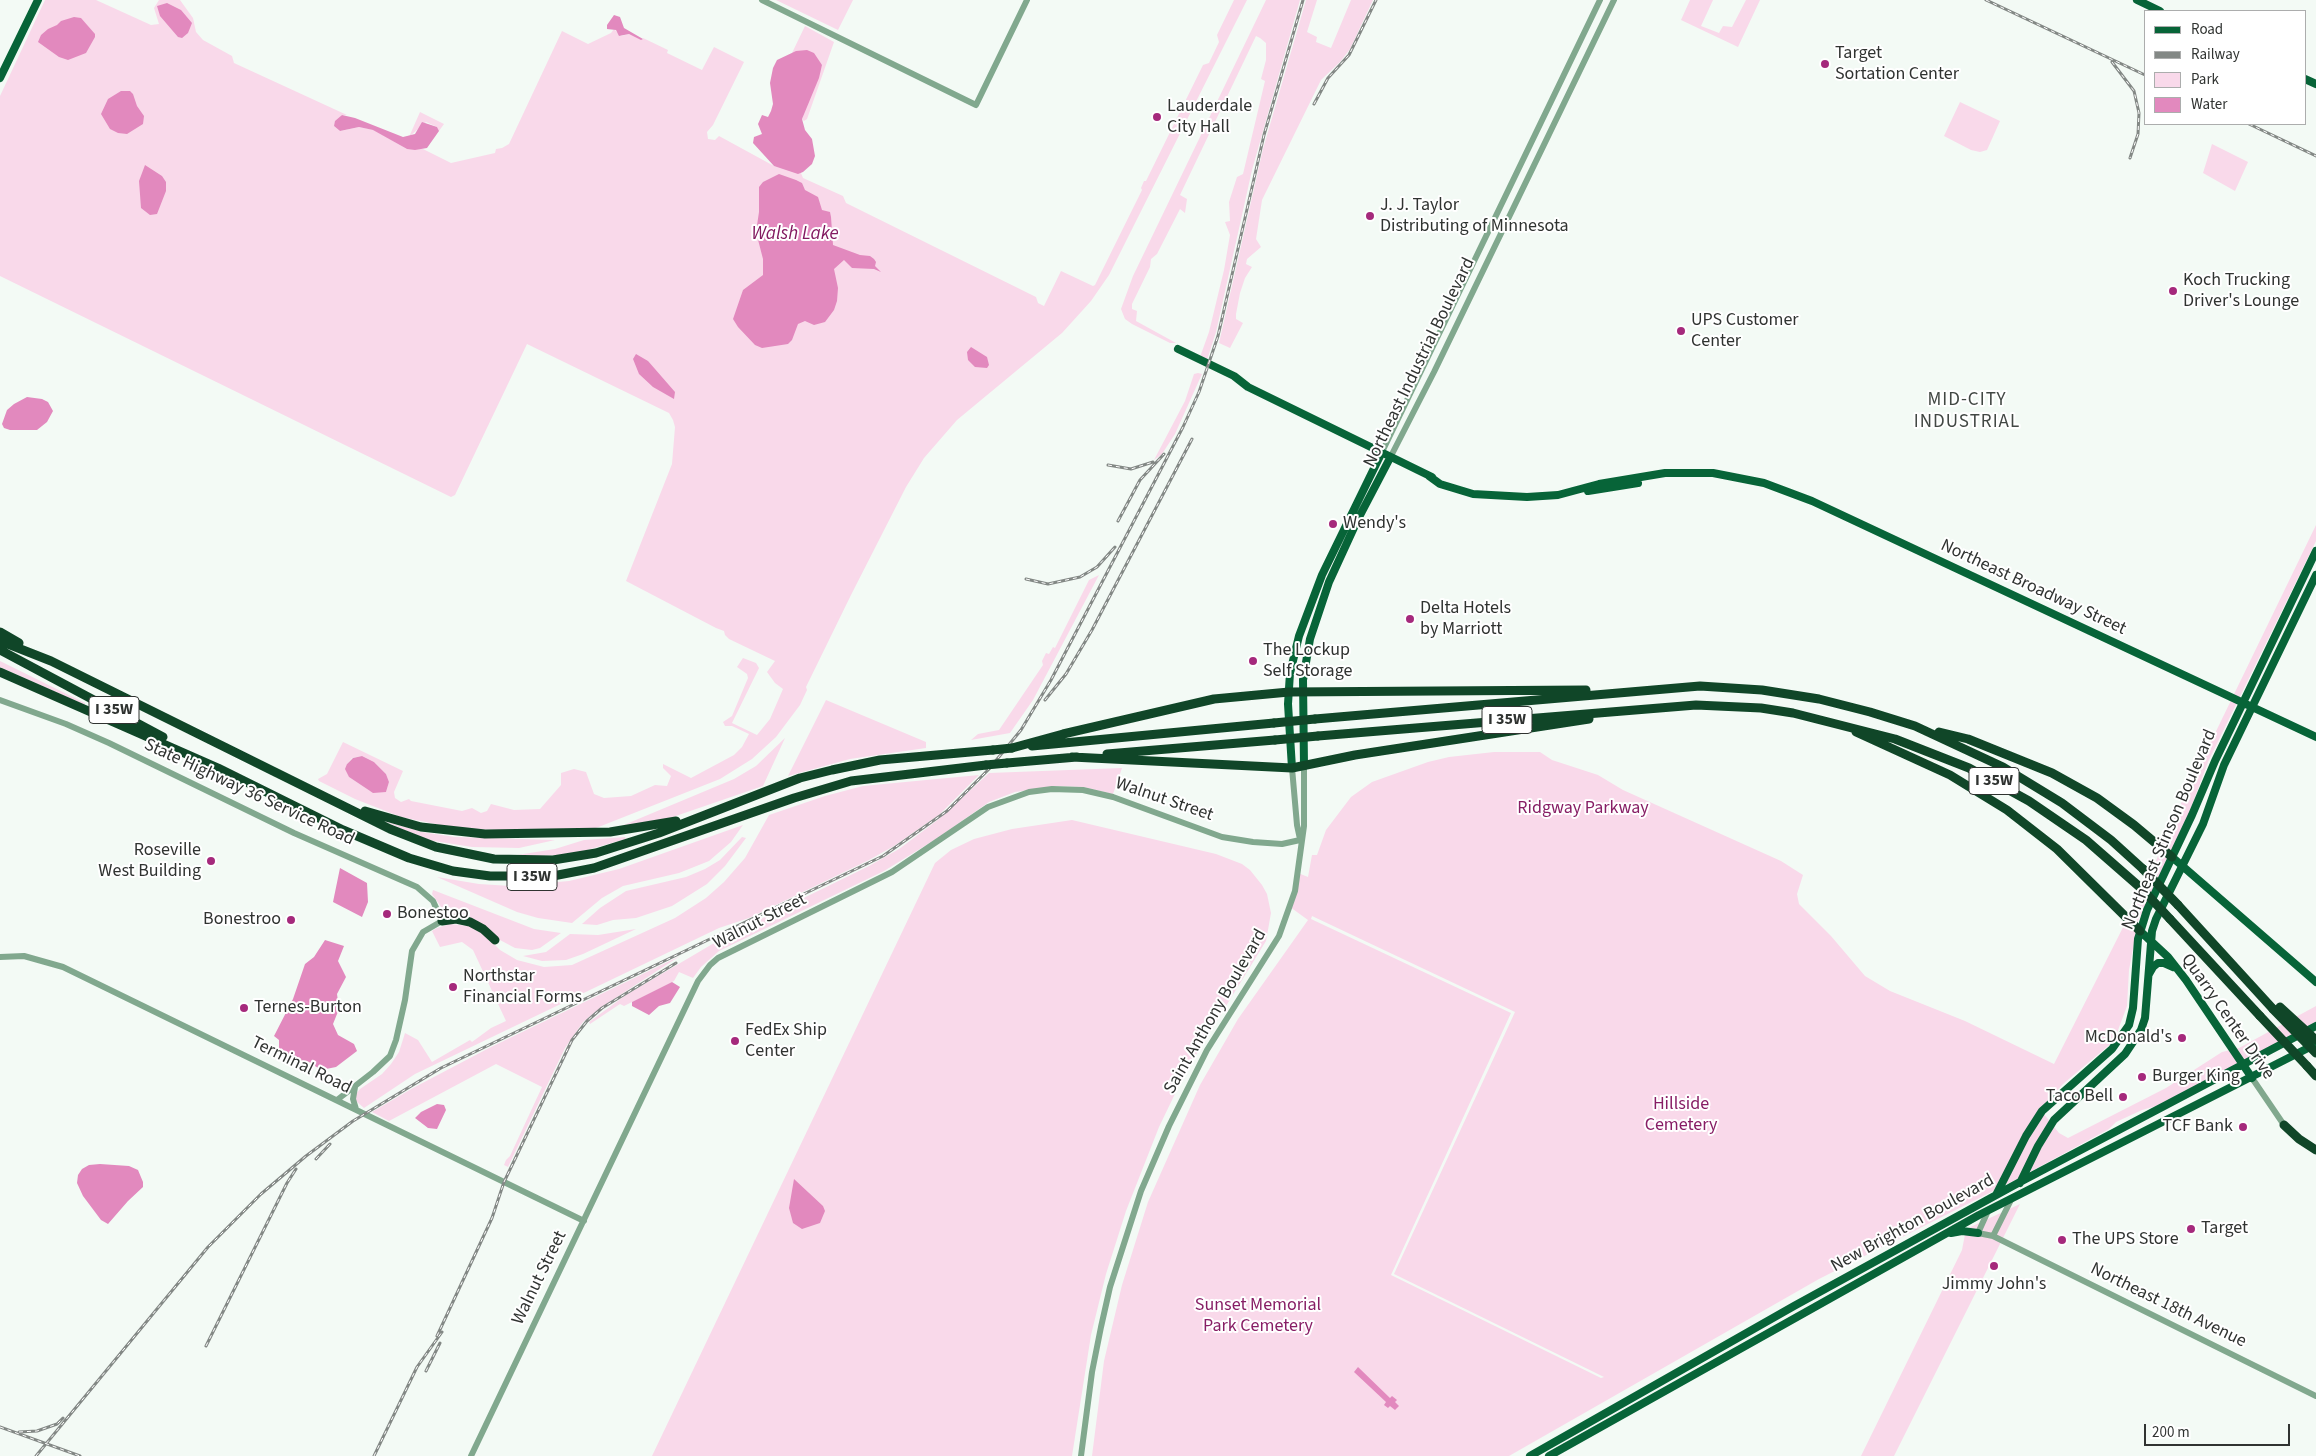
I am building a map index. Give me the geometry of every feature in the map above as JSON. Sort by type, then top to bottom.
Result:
[{"type":"highway","name":"I 35W","points":[[0,634],[50,661],[390,829],[436,847],[478,857],[516,861],[553,860],[596,853],[659,833],[800,778],[856,764],[929,755],[1627,691],[1700,686],[1762,690],[1844,704],[1915,726],[1986,758],[2035,785],[2094,826],[2143,869],[2178,904],[2277,1008],[2316,1053]]},
{"type":"highway","name":"I 35W","points":[[0,650],[218,768],[409,858],[470,874],[531,877],[575,872],[617,862],[781,803],[851,781],[927,771],[1072,757],[1696,705],[1761,708],[1870,731],[1919,747],[1969,768],[2001,785],[2086,840],[2142,889],[2316,1076]]},
{"type":"highway","points":[[0,672],[218,768]]},
{"type":"highway","points":[[1012,748],[1063,734],[1214,699],[1289,692],[1552,689],[1627,691]]},
{"type":"highway","points":[[1072,757],[1292,768],[1322,761],[1524,727],[1696,705]]},
{"type":"highway","points":[[1823,720],[1950,775],[2007,810],[2057,849],[2140,931]]},
{"type":"highway","points":[[1915,726],[1968,739],[2052,772],[2097,798],[2134,825],[2172,858]]},
{"type":"highway","points":[[323,795],[379,816],[442,830],[485,834],[630,830],[708,813]]},
{"type":"highway","points":[[442,921],[456,919],[470,922],[483,929],[494,940]]},
{"type":"highway","points":[[2277,1008],[2316,1040]]},
{"type":"highway","points":[[2284,1125],[2299,1139],[2316,1150]]},
{"type":"main road","points":[[0,78],[38,0]]},
{"type":"main road","points":[[2137,0],[2158,10]]},
{"type":"main road","name":"Northeast Broadway Street","points":[[1180,350],[1234,376],[1248,387],[1382,452],[1390,458],[1429,476],[1491,495],[1543,497],[1599,484],[1665,474],[1713,473],[1764,483],[1804,497],[2316,737]]},
{"type":"main road","name":"Northeast Industrial Boulevard","points":[[1289,692],[1294,655],[1311,601],[1382,452]]},
{"type":"main road","name":"Northeast Industrial Boulevard","points":[[1303,692],[1310,640],[1325,591],[1357,521],[1390,458]]},
{"type":"main road","name":"Northeast Stinson Boulevard","points":[[1988,1210],[2026,1136],[2042,1112],[2112,1049],[2125,1032],[2133,1008],[2140,931],[2243,702],[2316,551]]},
{"type":"main road","name":"Northeast Stinson Boulevard","points":[[2012,1198],[2038,1146],[2054,1120],[2125,1054],[2137,1038],[2145,1018],[2151,942],[2156,920],[2203,824],[2224,765],[2316,575]]},
{"type":"main road","name":"Saint Anthony Boulevard","points":[[1289,692],[1288,716],[1292,768]]},
{"type":"main road","name":"Saint Anthony Boulevard","points":[[1303,692],[1304,766]]},
{"type":"main road","points":[[2172,858],[2316,982]]},
{"type":"main road","name":"Quarry Center Drive","points":[[2140,931],[2178,970],[2252,1078]]},
{"type":"main road","points":[[2148,976],[2153,967],[2161,962],[2178,970]]},
{"type":"main road","name":"New Brighton Boulevard","points":[[1530,1456],[1794,1306],[2020,1182],[2316,1026]]},
{"type":"main road","name":"New Brighton Boulevard","points":[[1549,1456],[1988,1210],[2316,1044]]},
{"type":"main road","points":[[1944,1234],[1962,1231],[1978,1233]]},
{"type":"street","points":[[762,0],[976,105],[1027,0]]},
{"type":"street","name":"Northeast Industrial Boulevard","points":[[1382,452],[1600,0]]},
{"type":"street","name":"Northeast Industrial Boulevard","points":[[1390,458],[1434,372],[1614,0]]},
{"type":"street","name":"State Highway 36 Service Road","points":[[0,700],[66,724],[109,743],[294,833],[417,887],[433,901],[442,921]]},
{"type":"street","name":"Saint Anthony Boulevard","points":[[1081,1456],[1092,1372],[1103,1319],[1120,1254],[1141,1192],[1168,1126],[1207,1050],[1279,936],[1295,891],[1300,840],[1304,826],[1304,766]]},
{"type":"street","name":"Saint Anthony Boulevard","points":[[1292,768],[1300,840]]},
{"type":"street","name":"Walnut Street","points":[[471,1456],[698,981],[710,965],[727,953],[892,872],[988,807],[1029,792],[1052,789],[1083,790],[1113,797],[1222,836],[1253,842],[1282,844],[1300,840]]},
{"type":"street","points":[[338,1100],[390,1056],[403,1014],[412,951],[423,932],[442,921]]},
{"type":"street","name":"Terminal Road","points":[[0,957],[24,956],[63,967],[584,1222]]},
{"type":"street","name":"Quarry Center Drive","points":[[2252,1078],[2284,1125]]},
{"type":"street","points":[[355,1086],[353,1099],[356,1109]]},
{"type":"street","points":[[1993,1236],[2012,1198]]},
{"type":"street","points":[[1978,1233],[1988,1210]]},
{"type":"street","name":"Northeast 18th Avenue","points":[[1978,1233],[1993,1236],[2316,1396]]},
{"type":"green space","points":[[45,0],[96,0],[151,25],[159,24],[154,8],[159,0],[180,0],[193,18],[196,32],[203,40],[232,56],[234,63],[347,115],[342,115],[334,126],[340,131],[359,127],[374,130],[407,149],[423,149],[451,163],[495,153],[496,149],[509,144],[562,31],[588,44],[611,33],[614,29],[621,36],[629,34],[643,38],[668,50],[667,53],[702,70],[714,47],[744,62],[713,125],[707,132],[708,139],[715,140],[719,136],[774,166],[801,173],[803,178],[843,196],[846,203],[1036,297],[1038,303],[1044,306],[1061,271],[1093,286],[1095,285],[1142,190],[1144,181],[1146,181],[1203,65],[1209,63],[1219,42],[1217,35],[1234,0],[1247,0],[1109,275],[1091,301],[1062,333],[957,420],[924,458],[906,487],[851,595],[806,687],[807,690],[800,705],[776,737],[752,759],[720,779],[591,830],[455,828],[401,817],[355,799],[318,779],[327,774],[343,742],[403,771],[394,792],[395,798],[401,802],[409,799],[411,801],[462,811],[472,808],[481,813],[487,811],[491,804],[514,810],[540,809],[561,785],[561,773],[574,769],[586,772],[594,794],[604,798],[631,796],[655,785],[667,786],[671,776],[663,768],[663,764],[691,778],[734,755],[742,747],[749,734],[732,726],[725,726],[723,722],[732,716],[748,678],[747,674],[737,667],[743,658],[756,663],[759,668],[732,723],[757,735],[770,719],[783,689],[775,683],[767,672],[775,661],[729,639],[724,631],[626,581],[672,464],[675,427],[669,413],[527,344],[455,495],[451,497],[0,276],[0,96]],"holes":[[[362,756],[374,762],[386,774],[389,782],[386,792],[370,791],[349,777],[347,764],[352,758]]]},
{"type":"green space","points":[[776,0],[853,0],[838,30]]},
{"type":"green space","points":[[1266,0],[1300,0],[1252,170],[1216,332],[1207,360],[1200,357],[1209,332],[1224,270],[1230,235],[1225,222],[1230,221],[1229,202],[1237,177],[1243,174],[1265,81],[1261,79],[1266,60],[1266,43],[1260,38],[1256,36],[1180,195],[1187,199],[1185,213],[1180,209],[1157,254],[1151,259],[1150,267],[1132,304],[1132,309],[1137,311],[1136,321],[1176,343],[1170,343],[1132,324],[1125,319],[1121,309],[1133,276]]},
{"type":"green space","points":[[1306,0],[1317,0],[1307,32],[1317,37],[1316,42],[1331,48],[1351,0],[1373,0],[1350,49],[1340,62],[1321,80],[1262,200],[1256,239],[1261,247],[1247,259],[1246,264],[1252,267],[1245,278],[1236,314],[1236,319],[1243,323],[1230,348],[1219,343],[1263,149]]},
{"type":"green space","points":[[1690,0],[1713,0],[1701,26],[1719,33],[1723,26],[1732,27],[1746,0],[1760,0],[1738,47],[1681,20]]},
{"type":"green space","points":[[805,26],[834,42],[807,119],[804,121],[802,119],[806,104],[814,89],[822,65],[792,53]]},
{"type":"green space","points":[[1960,102],[2000,121],[1987,150],[1980,152],[1971,150],[1944,136]]},
{"type":"green space","points":[[420,112],[444,124],[439,131],[437,127],[426,122],[409,137]]},
{"type":"green space","points":[[2212,144],[2248,162],[2235,191],[2203,173]]},
{"type":"green space","points":[[1194,374],[1202,374],[1175,434],[1162,454],[1154,460],[1185,401]]},
{"type":"green space","points":[[2316,525],[2316,541],[2208,762],[2188,816],[2138,921],[2129,970],[2127,1006],[2114,1041],[2063,1084],[2040,1109],[2059,1133],[2068,1138],[2166,1088],[2222,1052],[2239,1048],[2316,1006],[2316,1023],[2156,1106],[2116,1122],[2109,1129],[2017,1179],[1819,1279],[1509,1456],[1092,1456],[1104,1361],[1122,1285],[1148,1202],[1200,1085],[1238,1019],[1308,920],[1290,907],[1298,873],[1308,877],[1312,855],[1317,855],[1326,830],[1351,797],[1372,782],[1428,762],[1449,757],[1494,752],[1540,752],[1552,760],[1598,775],[1623,790],[1781,861],[1803,875],[1797,894],[1799,904],[1831,936],[1865,976],[1890,991],[1965,1021],[2054,1064],[2155,864],[2162,844],[2173,828],[2174,818]],"holes":[[[1312,916],[1515,1012],[1394,1274],[1604,1377],[1601,1378],[1391,1275],[1511,1013],[1311,919]]]},
{"type":"green space","points":[[1099,575],[1033,700],[1010,733],[971,740],[978,734],[999,730],[1043,665],[1042,661],[1046,653],[1049,654],[1053,647],[1055,648],[1089,580]]},
{"type":"green space","points":[[0,661],[85,703],[85,705],[0,667]]},
{"type":"green space","points":[[826,700],[926,742],[926,748],[850,759],[788,776]]},
{"type":"green space","points":[[785,738],[763,786],[667,819],[619,827],[734,779],[756,766]]},
{"type":"green space","points":[[1122,768],[1113,794],[1083,787],[1057,786],[1015,792],[989,802],[936,839],[884,871],[719,951],[701,967],[693,978],[679,972],[674,981],[624,1006],[620,1004],[590,1024],[589,1022],[626,995],[726,936],[869,866],[899,849],[939,819],[989,773]]},
{"type":"green space","points":[[979,775],[940,814],[894,846],[869,860],[749,918],[719,928],[415,1074],[364,1108],[356,1101],[356,1094],[360,1089],[382,1074],[391,1064],[399,1052],[405,1033],[418,1040],[432,1062],[470,1040],[472,1042],[491,1028],[506,1021],[473,950],[462,942],[440,947],[432,931],[437,928],[450,924],[470,926],[482,932],[500,950],[517,960],[544,967],[572,965],[675,918],[706,898],[724,882],[745,858],[769,815],[825,796],[863,786]]},
{"type":"green space","points":[[1072,820],[1216,854],[1242,864],[1250,870],[1262,885],[1267,894],[1271,913],[1266,941],[1186,1071],[1159,1127],[1126,1211],[1106,1274],[1091,1335],[1072,1456],[652,1456],[935,863],[951,850],[974,839],[1012,829]]},
{"type":"green space","points":[[384,821],[422,832],[455,837],[555,840],[519,848],[472,847],[428,840]]},
{"type":"green space","points":[[743,825],[731,842],[709,861],[679,873],[623,886],[602,898],[572,923],[538,918],[517,912],[437,877],[479,884],[511,886],[569,881],[619,869]]},
{"type":"green space","points":[[625,837],[626,839],[583,851],[558,855],[517,857],[517,855],[555,849],[584,840]]},
{"type":"green space","points":[[742,837],[746,838],[725,866],[707,884],[672,906],[636,918],[613,920],[597,925],[582,924],[600,908],[626,891],[686,877],[705,869],[720,860]]},
{"type":"green space","points":[[433,890],[534,929],[561,933],[540,948],[532,950],[515,948],[500,940],[485,926],[446,914],[432,894]]},
{"type":"green space","points":[[636,929],[566,960],[542,961],[523,956],[546,952],[570,934],[598,935]]},
{"type":"green space","points":[[680,956],[600,1008],[583,1022],[565,1048],[508,1167],[504,1165],[506,1160],[510,1156],[542,1087],[496,1064],[389,1121],[372,1112],[489,1048]]},
{"type":"green space","points":[[2020,1204],[1894,1456],[1861,1456],[1962,1250],[1966,1229]]},
{"type":"water","points":[[167,3],[181,10],[192,23],[188,33],[182,38],[178,37],[160,16],[157,6]]},
{"type":"water","points":[[614,15],[620,17],[624,28],[643,39],[641,40],[629,34],[619,36],[616,30],[607,29],[607,25]]},
{"type":"water","points":[[74,17],[81,18],[95,34],[86,53],[68,60],[59,57],[38,42],[41,35],[48,29],[61,21]]},
{"type":"water","name":"Walsh Lake","points":[[807,50],[814,53],[822,65],[819,78],[802,119],[805,130],[812,139],[815,156],[812,164],[798,174],[774,166],[753,143],[754,137],[762,134],[758,124],[762,115],[768,117],[771,111],[773,104],[770,83],[777,60],[796,51]]},
{"type":"water","points":[[121,91],[130,91],[133,94],[137,106],[144,116],[143,124],[127,134],[118,133],[110,129],[101,114],[108,99]]},
{"type":"water","points":[[342,115],[355,118],[403,137],[415,134],[422,122],[437,127],[439,131],[427,148],[407,149],[373,130],[359,127],[340,131],[334,126],[335,121]]},
{"type":"water","points":[[145,165],[162,176],[166,182],[166,191],[157,214],[150,215],[141,208],[139,181]]},
{"type":"water","name":"Walsh Lake","points":[[779,174],[802,183],[805,190],[818,197],[822,210],[830,212],[833,245],[860,255],[870,256],[874,259],[876,262],[875,266],[881,272],[874,269],[852,268],[844,260],[834,269],[838,288],[837,301],[834,310],[825,322],[814,325],[805,321],[798,324],[792,340],[788,344],[762,348],[755,345],[733,319],[743,290],[763,275],[763,259],[756,232],[759,212],[759,187],[763,182]]},
{"type":"water","points":[[971,347],[987,357],[989,365],[987,368],[975,367],[968,360],[967,352]]},
{"type":"water","points":[[636,354],[648,361],[675,392],[674,399],[653,387],[639,374],[633,359]]},
{"type":"water","points":[[27,397],[42,399],[48,402],[53,411],[47,422],[37,430],[10,430],[4,428],[2,424],[7,410]]},
{"type":"water","points":[[362,756],[374,762],[386,774],[389,782],[386,792],[373,793],[349,777],[345,769],[347,764],[353,758]]},
{"type":"water","points":[[340,868],[367,883],[368,902],[362,917],[333,902]]},
{"type":"water","points":[[325,940],[344,946],[338,961],[346,977],[337,994],[339,1009],[333,1024],[338,1035],[354,1044],[357,1051],[336,1067],[321,1070],[309,1062],[300,1061],[279,1053],[279,1040],[274,1036],[293,999],[305,964],[314,957]]},
{"type":"water","points":[[672,982],[680,987],[670,1003],[659,1006],[649,1015],[632,1006],[632,1002]]},
{"type":"water","points":[[437,1104],[444,1105],[446,1110],[437,1129],[428,1128],[415,1118],[421,1112]]},
{"type":"water","points":[[89,1165],[129,1166],[138,1170],[143,1182],[143,1187],[108,1224],[101,1220],[83,1196],[77,1183],[78,1175],[82,1169]]},
{"type":"water","points":[[794,1179],[823,1206],[825,1211],[820,1223],[802,1229],[793,1223],[789,1208]]},
{"type":"water","points":[[1358,1367],[1390,1398],[1392,1396],[1397,1400],[1395,1402],[1399,1406],[1395,1410],[1390,1406],[1388,1408],[1384,1405],[1386,1402],[1354,1372]]},
{"type":"railway","points":[[36,1456],[208,1247],[261,1194],[306,1156],[353,1121],[441,1068],[883,856],[947,811],[989,769],[1021,730],[1051,680],[1183,427],[1199,392],[1218,336],[1264,135],[1303,0]]},
{"type":"railway","points":[[1314,104],[1328,78],[1349,55],[1376,0]]},
{"type":"railway","points":[[1986,0],[2144,75]]},
{"type":"railway","points":[[2112,62],[2134,91],[2139,113],[2138,134],[2130,158]]},
{"type":"railway","points":[[2251,125],[2316,156]]},
{"type":"railway","points":[[1045,700],[1066,674],[1092,630],[1192,439]]},
{"type":"railway","points":[[1118,521],[1140,480],[1164,454]]},
{"type":"railway","points":[[1108,465],[1131,469],[1153,462]]},
{"type":"railway","points":[[1026,579],[1048,584],[1080,577],[1097,567],[1115,547]]},
{"type":"railway","points":[[437,1336],[492,1218],[504,1182],[572,1040],[587,1021],[602,1008],[676,963]]},
{"type":"railway","points":[[316,1159],[330,1144]]},
{"type":"railway","points":[[206,1346],[287,1183],[296,1169]]},
{"type":"railway","points":[[374,1456],[417,1367],[442,1332]]},
{"type":"railway","points":[[426,1371],[440,1343]]},
{"type":"railway","points":[[19,1432],[37,1431],[57,1424],[63,1418]]},
{"type":"railway","points":[[0,1427],[80,1456]]},
{"type":"place","name":"Target Sortation Center","points":[[1825,64]]},
{"type":"place","name":"Lauderdale City Hall","points":[[1157,117]]},
{"type":"place","name":"J. J. Taylor Distributing of Minnesota","points":[[1370,216]]},
{"type":"place","name":"Koch Trucking Driver's Lounge","points":[[2173,291]]},
{"type":"place","name":"UPS Customer Center","points":[[1681,331]]},
{"type":"place","name":"Wendy's","points":[[1333,524]]},
{"type":"place","name":"Delta Hotels by Marriott","points":[[1410,619]]},
{"type":"place","name":"The Lockup Self Storage","points":[[1253,661]]},
{"type":"place","name":"Roseville West Building","points":[[211,861]]},
{"type":"place","name":"Bonestoo","points":[[387,914]]},
{"type":"place","name":"Bonestroo","points":[[291,920]]},
{"type":"place","name":"Northstar Financial Forms","points":[[453,987]]},
{"type":"place","name":"Ternes-Burton","points":[[244,1008]]},
{"type":"place","name":"McDonald's","points":[[2182,1038]]},
{"type":"place","name":"FedEx Ship Center","points":[[735,1041]]},
{"type":"place","name":"Burger King","points":[[2142,1077]]},
{"type":"place","name":"Taco Bell","points":[[2123,1097]]},
{"type":"place","name":"TCF Bank","points":[[2243,1127]]},
{"type":"place","name":"Target","points":[[2191,1229]]},
{"type":"place","name":"The UPS Store","points":[[2062,1240]]},
{"type":"place","name":"Jimmy John's","points":[[1994,1266]]},
{"type":"district","name":"MID-CITY INDUSTRIAL","points":[[1967,412]]},
{"type":"park label","name":"Ridgway Parkway","points":[[1583,809]]},
{"type":"park label","name":"Hillside Cemetery","points":[[1681,1115]]},
{"type":"park label","name":"Sunset Memorial Park Cemetery","points":[[1258,1316]]}]
